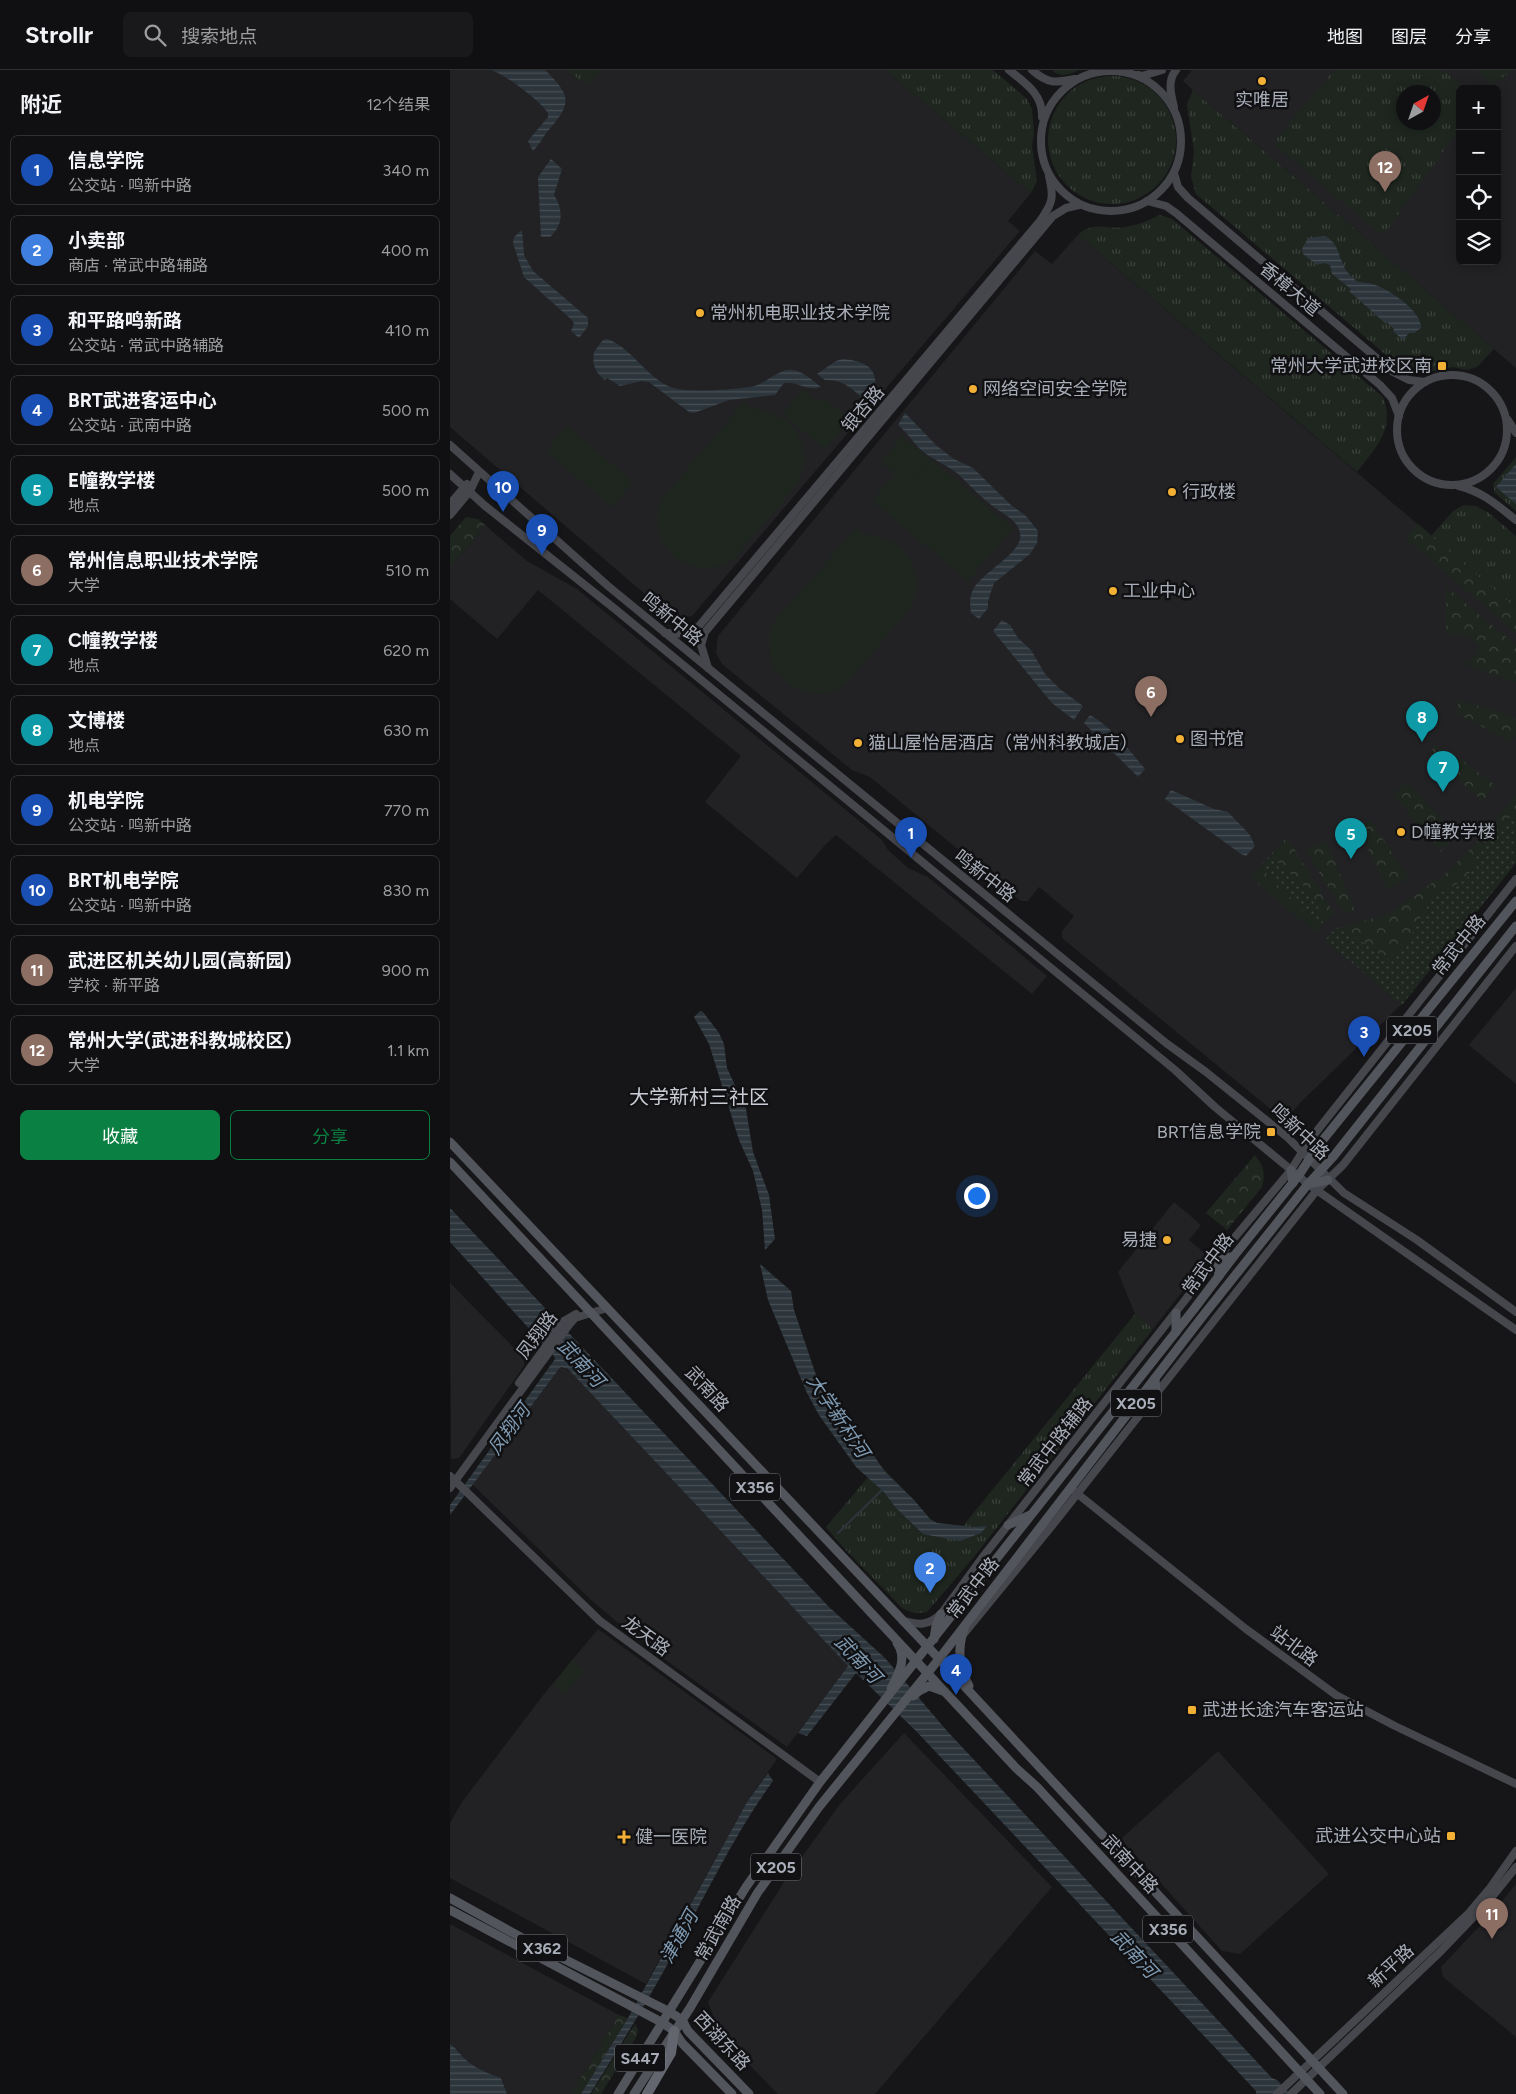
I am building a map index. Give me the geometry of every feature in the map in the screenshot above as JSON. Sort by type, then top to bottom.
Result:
[{"type":"highway","points":[[646,2094],[671,2053],[674,2031]]},
{"type":"main road","name":"常武中路","points":[[928,1647],[1176,1332],[1294,1176],[1516,901]]},
{"type":"main road","name":"常武中路","points":[[939,1659],[965,1624],[1074,1491],[1155,1378],[1308,1184],[1333,1157],[1516,926]]},
{"type":"main road","name":"武南路","points":[[450,1142],[939,1659]]},
{"type":"main road","name":"武南路","points":[[450,1162],[928,1672]]},
{"type":"main road","points":[[1308,1184],[1328,1180]]},
{"type":"main road","points":[[1219,1276],[1217,1261],[1234,1256]]},
{"type":"main road","points":[[1176,1313],[1176,1332]]},
{"type":"main road","points":[[1141,1396],[1156,1394],[1155,1378]]},
{"type":"main road","points":[[1008,1525],[1032,1514]]},
{"type":"main road","points":[[934,1639],[940,1614]]},
{"type":"main road","points":[[965,1624],[961,1636],[960,1664],[964,1678],[978,1702]]},
{"type":"main road","points":[[885,1627],[901,1649],[903,1673]]},
{"type":"main road","name":"X205","points":[[903,1673],[917,1661],[928,1647]]},
{"type":"main road","name":"X205","points":[[917,1689],[939,1659]]},
{"type":"main road","name":"武南中路","points":[[939,1659],[1315,2064]]},
{"type":"main road","name":"武南中路","points":[[928,1672],[1016,1768],[1037,1787],[1303,2076]]},
{"type":"main road","name":"常武南路","points":[[670,2012],[746,1887],[820,1782],[885,1703],[903,1673]]},
{"type":"main road","points":[[917,1689],[929,1686],[939,1688],[949,1695]]},
{"type":"main road","name":"常武南路","points":[[634,2094],[682,2020],[758,1892],[819,1807],[894,1714],[917,1689]]},
{"type":"main road","name":"X362","points":[[450,1898],[524,1939],[654,2002],[670,2012]]},
{"type":"main road","name":"X362","points":[[450,1910],[629,2004],[674,2031]]},
{"type":"main road","name":"X205","points":[[662,2023],[670,2012]]},
{"type":"main road","name":"西湖东路","points":[[670,2012],[682,2020],[688,2031],[749,2094]]},
{"type":"main road","name":"S447","points":[[618,2094],[662,2023]]},
{"type":"main road","name":"西湖东路","points":[[674,2031],[682,2043],[732,2094]]},
{"type":"main road","name":"X356","points":[[1315,2064],[1343,2094]]},
{"type":"main road","name":"X356","points":[[1303,2076],[1320,2094]]},
{"type":"street","points":[[1009,70],[1038,96],[1042,108],[1040,143],[1043,160],[1049,176],[1062,192],[1079,204],[1097,211],[1117,212],[1136,208],[1147,202],[1162,191],[1174,173],[1181,148],[1179,125],[1170,87],[1173,73],[1176,70]]},
{"type":"street","points":[[1032,70],[1054,83],[1111,71],[1142,76],[1162,70]]},
{"type":"street","points":[[1127,73],[1142,78],[1155,86],[1163,94],[1176,114]]},
{"type":"street","points":[[1042,126],[1055,97],[1080,78]]},
{"type":"street","name":"香樟大道","points":[[1174,173],[1178,187],[1188,198],[1393,372],[1409,380],[1425,382]]},
{"type":"street","name":"银杏路","points":[[666,633],[687,634],[699,626],[866,429],[1040,221],[1049,208],[1053,193],[1049,176]]},
{"type":"street","name":"香樟大道","points":[[1147,202],[1166,206],[1176,213],[1380,385],[1392,398],[1399,416]]},
{"type":"street","name":"银杏路","points":[[708,668],[701,645],[705,632],[1053,216],[1066,208],[1079,204]]},
{"type":"street","points":[[1507,418],[1508,434],[1503,452],[1497,463],[1488,473],[1471,482],[1438,484],[1426,479],[1407,461],[1397,438],[1399,416],[1405,400],[1425,382],[1441,376],[1454,374],[1476,380],[1496,396],[1516,433]]},
{"type":"street","name":"鸣新中路","points":[[450,445],[608,586],[929,851],[1166,1043],[1206,1072],[1303,1152],[1328,1180],[1344,1193],[1417,1240],[1516,1312]]},
{"type":"street","points":[[450,516],[479,472]]},
{"type":"street","name":"鸣新中路","points":[[450,474],[491,511],[615,609],[1175,1070],[1294,1176],[1317,1190],[1516,1330]]},
{"type":"street","points":[[1452,484],[1476,490],[1516,520]]},
{"type":"street","points":[[450,504],[467,489]]},
{"type":"street","name":"常武中路辅路","points":[[903,1621],[916,1625],[926,1624],[940,1614],[1217,1261],[1294,1176],[1303,1152],[1516,879]]},
{"type":"street","points":[[939,1659],[961,1636],[1074,1491],[1156,1394],[1317,1190],[1344,1164],[1516,946]]},
{"type":"street","name":"凤翔路","points":[[451,1481],[573,1317],[607,1308]]},
{"type":"street","name":"龙天路","points":[[451,1481],[600,1620],[820,1782]]},
{"type":"street","name":"站北路","points":[[1074,1491],[1246,1629],[1336,1695],[1395,1726],[1516,1784]]},
{"type":"street","name":"新平路","points":[[1291,2093],[1303,2076],[1468,1914],[1490,1888],[1516,1851]]},
{"type":"street","points":[[1315,2064],[1425,1967],[1464,1927],[1516,1867]]},
{"type":"street","name":"新平路","points":[[1277,2094],[1303,2076]]},
{"type":"shaded area","name":"常州机电职业技术学院","points":[[450,70],[885,70],[1031,193],[1008,221],[1020,231],[692,616],[674,619],[450,427]]},
{"type":"shaded area","points":[[1192,70],[1516,70],[1516,368],[1183,81]]},
{"type":"shaded area","points":[[1078,235],[1516,608],[1516,863],[1402,1004],[1301,1102],[1285,1121],[1062,938],[1062,931],[1074,916],[1039,887],[1028,901],[1021,901],[870,777],[852,770],[722,664],[716,653],[718,636],[1035,251],[1052,264]]},
{"type":"shaded area","points":[[485,525],[527,561],[577,589],[882,840],[888,850],[908,868],[928,877],[1047,976],[1032,994],[836,835],[797,878],[705,802],[741,756],[538,590],[497,639],[450,599],[450,568]]},
{"type":"shaded area","points":[[1516,988],[1516,1084],[1469,1045]]},
{"type":"shaded area","points":[[1174,1202],[1201,1225],[1189,1240],[1209,1257],[1153,1329],[1135,1314],[1118,1272]]},
{"type":"shaded area","points":[[450,1283],[524,1358],[524,1366],[459,1458],[451,1459]]},
{"type":"shaded area","points":[[561,1367],[570,1371],[848,1666],[787,1747],[663,1658],[617,1622],[590,1599],[472,1484]]},
{"type":"shaded area","points":[[598,1629],[777,1759],[747,1802],[646,1984],[450,1878],[450,1823],[462,1802],[544,1694]]},
{"type":"shaded area","points":[[904,1733],[1052,1887],[875,2094],[778,2094],[720,2035],[708,2002],[786,1879],[840,1804]]},
{"type":"shaded area","points":[[1218,1751],[1329,1874],[1240,1954],[1222,1951],[1121,1839]]},
{"type":"shaded area","points":[[1516,1884],[1516,2037],[1443,1977],[1441,1967],[1494,1911]]},
{"type":"shaded area","points":[[450,1924],[619,2015],[571,2094],[507,2094],[501,2078],[482,2071],[464,2059],[455,2047],[450,2044]]},
{"type":"green space","points":[[568,70],[603,70],[591,83],[582,82]]},
{"type":"green space","points":[[885,70],[993,70],[1027,99],[1032,109],[1034,132],[1032,146],[1037,181],[1031,193]]},
{"type":"green space","points":[[1052,70],[1079,70],[1065,75],[1055,73]]},
{"type":"green space","points":[[1334,70],[1443,70],[1460,85],[1456,85],[1456,134],[1385,233],[1379,233],[1276,146],[1276,139]]},
{"type":"green space","points":[[1475,70],[1512,70],[1496,83],[1491,84]]},
{"type":"green space","points":[[1112,76],[1136,81],[1157,95],[1171,116],[1176,140],[1171,164],[1157,185],[1136,199],[1112,204],[1088,199],[1067,185],[1053,164],[1048,140],[1053,116],[1067,95],[1088,81]]},
{"type":"green space","points":[[1193,90],[1494,349],[1477,367],[1467,370],[1453,367],[1418,374],[1404,370],[1196,194],[1191,177],[1194,152],[1187,104]]},
{"type":"green space","points":[[1160,215],[1172,219],[1383,397],[1387,419],[1382,437],[1357,472],[1078,235],[1089,228],[1126,227]]},
{"type":"green space","points":[[803,390],[818,403],[823,397],[850,420],[825,450],[783,414]]},
{"type":"green space","points":[[744,402],[753,408],[780,417],[795,430],[803,448],[804,457],[801,477],[796,486],[735,558],[724,565],[708,569],[691,566],[676,559],[662,543],[658,531],[657,510],[663,497]]},
{"type":"green space","points":[[567,426],[633,482],[612,507],[546,451]]},
{"type":"green space","points":[[902,436],[930,459],[909,486],[931,459],[1013,528],[968,581],[872,501],[895,474],[881,462]]},
{"type":"green space","points":[[1516,457],[1516,511],[1495,493],[1493,484]]},
{"type":"green space","points":[[1464,505],[1476,506],[1489,513],[1516,536],[1516,608],[1431,536],[1453,511]]},
{"type":"green space","points":[[466,517],[478,519],[485,525],[450,568],[450,536]]},
{"type":"green space","points":[[1417,523],[1516,608],[1516,633],[1405,538]]},
{"type":"green space","points":[[856,528],[868,534],[889,540],[906,553],[915,571],[916,592],[913,602],[908,611],[847,683],[835,691],[820,694],[803,692],[788,684],[774,668],[770,656],[769,635],[774,622]]},
{"type":"green space","points":[[1446,587],[1516,645],[1516,682],[1464,664],[1474,657],[1478,645],[1464,636],[1446,636]]},
{"type":"green space","points":[[1459,700],[1500,712],[1516,719],[1516,736],[1511,742],[1456,713]]},
{"type":"green space","points":[[1435,745],[1465,762],[1495,785],[1483,801],[1429,755]]},
{"type":"green space","points":[[1407,782],[1457,835],[1440,852],[1393,794]]},
{"type":"green space","points":[[1516,793],[1516,811],[1477,854],[1467,878],[1443,891],[1431,901],[1405,947],[1393,960],[1383,957],[1342,927],[1388,914],[1445,874],[1488,832]]},
{"type":"green space","points":[[1516,811],[1516,863],[1402,1005],[1325,940],[1336,928],[1342,927],[1383,957],[1411,936],[1431,900],[1451,886],[1467,878],[1477,854]]},
{"type":"green space","points":[[1370,820],[1409,878],[1388,890],[1358,828]]},
{"type":"green space","points":[[1287,837],[1335,915],[1325,919],[1308,890],[1270,855]]},
{"type":"green space","points":[[1326,840],[1355,910],[1344,913],[1306,851]]},
{"type":"green space","points":[[1270,855],[1308,890],[1325,919],[1320,927],[1260,867]]},
{"type":"green space","points":[[1260,867],[1320,927],[1316,933],[1250,877]]},
{"type":"green space","points":[[1255,1155],[1263,1170],[1262,1187],[1227,1230],[1206,1213]]},
{"type":"green space","points":[[1135,1314],[1153,1329],[973,1558],[927,1612],[914,1613],[902,1608],[826,1527],[879,1464],[930,1519],[937,1523],[963,1526]]},
{"type":"green space","points":[[572,1660],[585,1671],[565,1695],[553,1685]]},
{"type":"green space","points":[[619,2015],[628,2018],[581,2094],[571,2094]]},
{"type":"green space","points":[[635,2024],[638,2030],[637,2036],[601,2094],[591,2094]]},
{"type":"water","points":[[490,70],[545,70],[564,94],[566,101],[561,114],[533,151],[528,141],[548,117],[548,113],[521,88],[504,76]]},
{"type":"water","points":[[551,159],[562,169],[554,195],[561,217],[558,227],[550,237],[541,237],[538,177]]},
{"type":"water","points":[[522,230],[524,255],[533,271],[588,318],[588,326],[579,338],[571,331],[574,324],[572,320],[524,277],[513,243],[514,237]]},
{"type":"water","points":[[1325,236],[1335,245],[1345,269],[1356,281],[1379,286],[1395,295],[1416,315],[1420,321],[1421,328],[1414,333],[1409,333],[1403,340],[1387,322],[1385,323],[1349,291],[1351,289],[1332,274],[1330,265],[1324,263],[1317,265],[1303,254],[1302,249],[1308,238]]},
{"type":"water","points":[[607,339],[626,351],[662,383],[673,388],[710,390],[750,387],[762,383],[786,370],[802,373],[821,387],[812,388],[793,383],[784,383],[775,395],[729,400],[694,413],[689,412],[649,382],[642,381],[620,386],[607,378],[605,380],[597,371],[593,361],[594,352],[603,340]]},
{"type":"water","points":[[843,359],[862,363],[872,371],[881,394],[871,406],[845,384],[825,380],[817,374],[836,361]]},
{"type":"water","points":[[905,413],[937,446],[954,459],[973,468],[1011,505],[1026,516],[1038,531],[1037,543],[1030,554],[994,583],[988,601],[988,608],[979,619],[971,613],[970,601],[972,593],[984,576],[1016,547],[1020,540],[1019,528],[1006,515],[984,499],[957,473],[921,450],[898,425]]},
{"type":"water","points":[[1516,464],[1516,504],[1496,487]]},
{"type":"water","points":[[1002,620],[1010,625],[1018,638],[1031,650],[1045,674],[1060,689],[1083,706],[1074,720],[1052,703],[993,631]]},
{"type":"water","points":[[1090,715],[1113,733],[1145,769],[1138,777],[1084,723]]},
{"type":"water","points":[[1171,790],[1214,809],[1228,812],[1250,835],[1255,846],[1246,856],[1241,854],[1165,799]]},
{"type":"water","points":[[700,1011],[703,1012],[719,1033],[724,1044],[727,1068],[746,1109],[753,1152],[769,1195],[775,1239],[765,1250],[762,1210],[753,1171],[739,1140],[709,1044],[694,1017]]},
{"type":"water","points":[[450,1208],[829,1607],[885,1658],[947,1731],[1272,2078],[1277,2080],[1290,2094],[1256,2094],[1256,2091],[916,1731],[856,1673],[807,1736],[798,1733],[848,1666],[568,1369],[561,1367],[559,1369],[450,1515],[450,1505],[555,1359],[450,1242]]},
{"type":"water","points":[[760,1264],[791,1291],[794,1310],[816,1375],[837,1401],[885,1472],[914,1500],[930,1519],[937,1523],[973,1527],[987,1526],[981,1533],[960,1541],[923,1534],[896,1508],[884,1492],[856,1467],[819,1415],[807,1393],[768,1300]]},
{"type":"water","name":"津通河","points":[[768,1773],[773,1781],[737,1837],[650,1996],[590,2094],[581,2094],[628,2018],[747,1802]]},
{"type":"water","points":[[450,2044],[473,2065],[501,2078],[507,2094],[450,2094]]},
{"type":"waterway","name":"大学新村河","points":[[838,1533],[883,1489]]},
{"type":"place","name":"实唯居","points":[[1262,81]]},
{"type":"place","name":"常州大学(武进科教城校区)","points":[[1385,192]]},
{"type":"place","name":"常州机电职业技术学院","points":[[700,313]]},
{"type":"place","name":"常州大学武进校区南","points":[[1442,366]]},
{"type":"place","name":"网络空间安全学院","points":[[973,389]]},
{"type":"place","name":"行政楼","points":[[1172,492]]},
{"type":"place","name":"BRT机电学院","points":[[503,512]]},
{"type":"place","name":"机电学院","points":[[542,555]]},
{"type":"place","name":"工业中心","points":[[1113,591]]},
{"type":"place","name":"常州信息职业技术学院","points":[[1151,717]]},
{"type":"place","name":"图书馆","points":[[1180,739]]},
{"type":"place","name":"文博楼","points":[[1422,742]]},
{"type":"place","name":"猫山屋怡居酒店（常州科教城店）","points":[[858,743]]},
{"type":"place","name":"C幢教学楼","points":[[1443,792]]},
{"type":"place","name":"D幢教学楼","points":[[1401,832]]},
{"type":"place","name":"信息学院","points":[[911,858]]},
{"type":"place","name":"E幢教学楼","points":[[1351,859]]},
{"type":"place","name":"和平路鸣新路","points":[[1364,1057]]},
{"type":"place","name":"BRT信息学院","points":[[1271,1132]]},
{"type":"place","name":"易捷","points":[[1167,1240]]},
{"type":"place","name":"小卖部","points":[[930,1593]]},
{"type":"place","name":"BRT武进客运中心","points":[[956,1695]]},
{"type":"place","name":"武进长途汽车客运站","points":[[1192,1710]]},
{"type":"place","name":"武进公交中心站","points":[[1451,1836]]},
{"type":"place","name":"健一医院","points":[[624,1837]]},
{"type":"place","name":"武进区机关幼儿园(高新园)","points":[[1492,1939]]},
{"type":"district","name":"大学新村三社区","points":[[699,1097]]},
{"type":"water label","name":"武南河","points":[[581,1363]]},
{"type":"water label","name":"凤翔河","points":[[509,1429]]},
{"type":"water label","name":"武南河","points":[[858,1659]]},
{"type":"water label","name":"武南河","points":[[1134,1954]]}]
